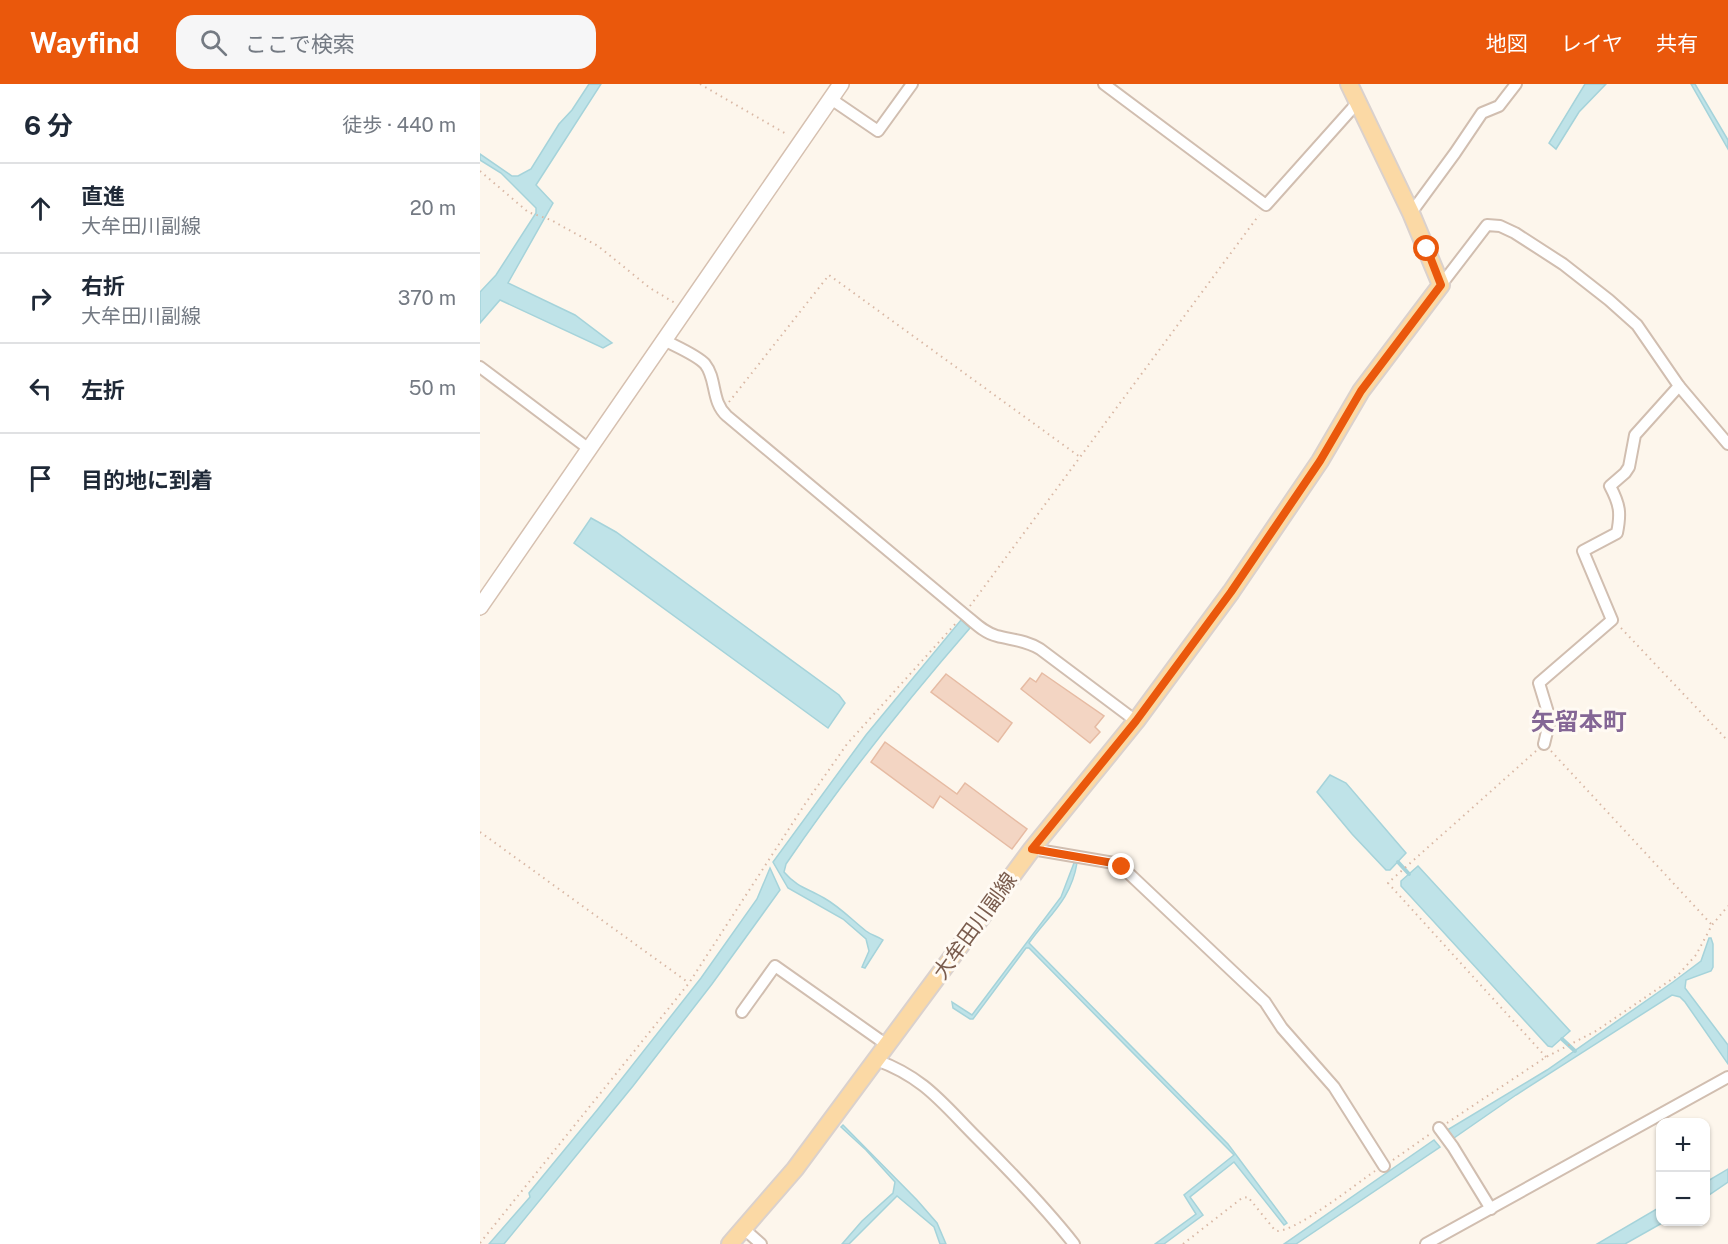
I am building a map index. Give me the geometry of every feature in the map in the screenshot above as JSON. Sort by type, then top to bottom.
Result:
[{"type":"main road","points":[[1349,84],[1412,213],[1441,285]]},
{"type":"main road","name":"大牟田川副線","points":[[730,1244],[795,1169],[1032,849],[1136,721],[1231,592],[1320,461],[1361,391],[1441,285]]},
{"type":"street","points":[[480,607],[841,84]]},
{"type":"street","points":[[831,99],[878,131],[912,84]]},
{"type":"street","points":[[1104,84],[1266,205],[1358,102]]},
{"type":"street","points":[[1412,213],[1482,112],[1500,106],[1516,84]]},
{"type":"street","points":[[1441,285],[1487,225],[1500,226],[1563,264],[1637,325],[1679,386],[1728,444]]},
{"type":"street","points":[[664,340],[704,363],[710,374],[717,404],[722,411],[964,614],[995,636],[1028,642],[1040,649],[1136,721]]},
{"type":"street","points":[[480,367],[589,449]]},
{"type":"street","points":[[1544,744],[1550,718],[1539,684],[1612,620],[1583,551],[1617,533],[1620,515],[1610,486],[1629,467],[1635,435],[1679,386]]},
{"type":"street","points":[[1032,849],[1113,863],[1122,867],[1265,1002],[1282,1028],[1334,1086],[1384,1166]]},
{"type":"street","points":[[742,1012],[775,966],[887,1046]]},
{"type":"street","points":[[876,1060],[899,1068],[926,1087],[1017,1177],[1074,1244]]},
{"type":"street","points":[[1426,1244],[1728,1077]]},
{"type":"street","points":[[1442,1131],[1491,1209]]},
{"type":"street","points":[[744,1229],[761,1244]]},
{"type":"path","points":[[700,84],[801,142]]},
{"type":"path","points":[[480,171],[528,212],[551,220],[598,246],[650,288],[685,310]]},
{"type":"path","points":[[480,1243],[689,983],[805,804],[847,744],[964,614],[1266,205]]},
{"type":"path","points":[[722,411],[829,275],[1081,457]]},
{"type":"path","points":[[1612,620],[1629,635],[1728,741]]},
{"type":"path","points":[[1546,1058],[1388,883],[1544,744],[1712,925]]},
{"type":"path","points":[[480,832],[689,983]]},
{"type":"path","points":[[1183,1244],[1242,1198],[1248,1197],[1253,1201],[1277,1231],[1298,1224],[1384,1166],[1442,1131],[1546,1058],[1596,1031],[1677,975],[1696,956],[1712,925],[1728,906]]},
{"type":"water","points":[[589,84],[601,84],[536,185],[553,203],[508,283],[575,315],[612,343],[603,348],[500,300],[480,323],[480,292],[496,275],[536,213],[536,208],[501,173],[480,160],[480,154],[512,176],[518,176],[531,169],[559,124],[572,110]]},
{"type":"water","points":[[1585,84],[1606,84],[1579,112],[1556,149],[1549,143]]},
{"type":"water","points":[[1691,84],[1695,84],[1728,140],[1728,149]]},
{"type":"water","points":[[591,518],[616,532],[839,695],[845,703],[828,728],[574,543]]},
{"type":"water","points":[[961,620],[970,628],[874,744],[786,864],[784,872],[794,881],[841,909],[866,931],[883,940],[865,968],[862,967],[869,951],[866,939],[843,919],[788,888],[773,862],[866,735]]},
{"type":"water","points":[[1330,775],[1346,783],[1406,853],[1390,870],[1386,870],[1352,834],[1317,792]]},
{"type":"water","points":[[1074,863],[1077,863],[1070,887],[1029,943],[1228,1144],[1287,1223],[1284,1225],[1234,1162],[1190,1197],[1203,1215],[1164,1244],[1155,1244],[1196,1214],[1184,1195],[1234,1155],[1029,948],[1026,948],[973,1019],[953,1008],[952,1002],[972,1015],[1061,897]]},
{"type":"water","points":[[1418,866],[1570,1031],[1552,1047],[1548,1046],[1401,886],[1401,881]]},
{"type":"water","points":[[770,868],[780,890],[712,984],[633,1086],[504,1244],[489,1244],[530,1197],[529,1193],[701,978],[757,899]]},
{"type":"water","points":[[1709,938],[1713,944],[1713,967],[1711,971],[1686,980],[1685,988],[1728,1045],[1728,1064],[1685,1002],[1680,997],[1672,995],[1516,1095],[1451,1140],[1444,1132],[1547,1070],[1673,982],[1701,961]]},
{"type":"water","points":[[843,1125],[937,1223],[946,1244],[940,1244],[934,1227],[897,1196],[849,1244],[842,1244],[862,1221],[893,1193],[895,1182],[841,1127]]},
{"type":"water","points":[[1434,1140],[1440,1147],[1296,1244],[1284,1244]]},
{"type":"water","points":[[1728,1169],[1728,1182],[1710,1194],[1710,1180]]},
{"type":"water","points":[[1656,1209],[1657,1226],[1625,1244],[1597,1244]]},
{"type":"building","points":[[1042,673],[1104,716],[1095,727],[1100,732],[1090,743],[1021,689],[1030,678],[1036,682]]},
{"type":"building","points":[[946,674],[1012,723],[998,742],[931,692]]},
{"type":"building","points":[[885,742],[957,794],[965,783],[1027,829],[1012,849],[940,796],[933,808],[871,762]]},
{"type":"waterway","points":[[1398,862],[1409,874]]},
{"type":"waterway","points":[[1562,1039],[1575,1051]]},
{"type":"district","name":"矢留本町","points":[[1579,722]]},
{"type":"route","points":[[1122,867],[1113,863],[1032,849],[1136,721],[1231,592],[1320,461],[1361,391],[1441,285],[1427,249]]}]
